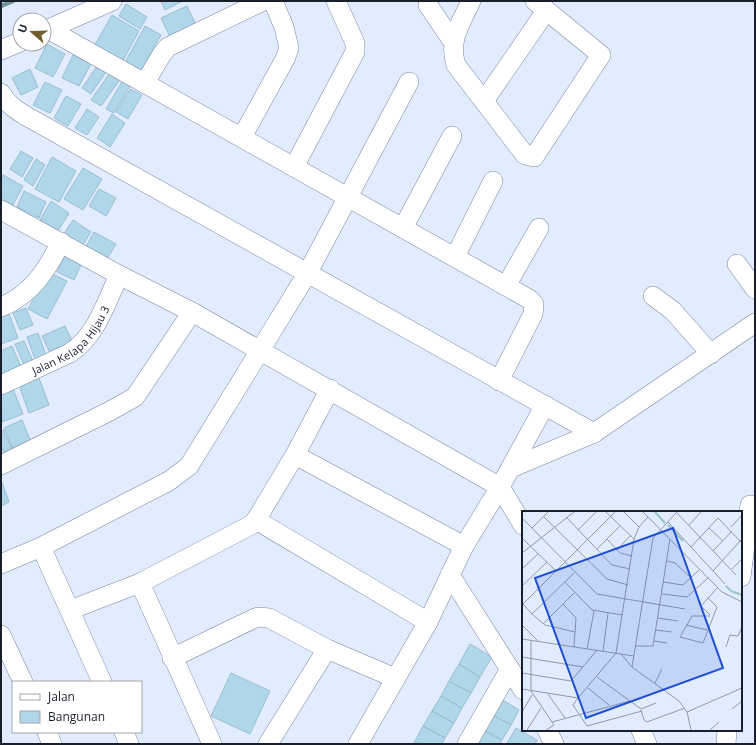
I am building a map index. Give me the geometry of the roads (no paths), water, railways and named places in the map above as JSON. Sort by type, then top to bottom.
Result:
[{"type":"street","points":[[52,27],[112,1]]},
{"type":"street","points":[[146,83],[162,54],[168,47],[263,1]]},
{"type":"street","points":[[242,137],[285,59],[289,48],[284,27],[273,1]]},
{"type":"street","points":[[294,167],[355,52],[355,43],[336,1]]},
{"type":"street","points":[[452,42],[471,1]]},
{"type":"street","points":[[430,2],[452,42],[456,65],[525,155],[534,157],[601,55],[540,6],[484,101]]},
{"type":"street","points":[[52,33],[146,83],[529,298],[534,304],[534,314],[499,381]]},
{"type":"street","points":[[1,50],[12,45]]},
{"type":"street","points":[[1,564],[40,547],[168,481],[189,466],[307,274],[410,82]]},
{"type":"street","points":[[1,93],[5,100],[26,116],[594,433]]},
{"type":"street","points":[[403,228],[452,136]]},
{"type":"street","points":[[455,257],[493,181]]},
{"type":"street","points":[[1,210],[119,275],[192,312],[330,389],[500,487],[522,523]]},
{"type":"street","points":[[506,286],[539,228]]},
{"type":"street","points":[[2,303],[34,286],[50,264],[61,242]]},
{"type":"street","points":[[736,264],[755,289]]},
{"type":"street","name":"Jalan Kelapa Hijau 3","points":[[1,385],[70,353],[80,346],[96,324],[119,275]]},
{"type":"street","points":[[653,296],[673,311],[711,354]]},
{"type":"street","points":[[1,465],[135,397],[192,312]]},
{"type":"street","points":[[511,468],[594,433],[755,323]]},
{"type":"street","points":[[70,610],[140,583],[251,526],[295,455],[330,389]]},
{"type":"street","points":[[358,744],[428,622],[464,546],[511,468],[545,405]]},
{"type":"street","points":[[295,455],[464,546]]},
{"type":"street","points":[[742,567],[748,506]]},
{"type":"street","points":[[256,520],[428,622]]},
{"type":"street","points":[[40,547],[102,681]]},
{"type":"street","points":[[450,575],[522,688]]},
{"type":"street","points":[[140,583],[172,658],[212,744]]},
{"type":"street","points":[[172,658],[258,617],[269,618],[276,621],[327,649],[395,678]]},
{"type":"street","points":[[1,635],[23,681]]},
{"type":"street","points":[[268,744],[327,649]]},
{"type":"street","points":[[467,744],[510,669]]},
{"type":"street","points":[[548,731],[554,744]]},
{"type":"street","points":[[641,731],[646,744]]},
{"type":"street","points":[[726,744],[727,731]]},
{"type":"street","points":[[47,733],[52,744]]},
{"type":"street","points":[[124,733],[129,744]]},
{"type":"waterway","points":[[1,6],[13,1]]}]
